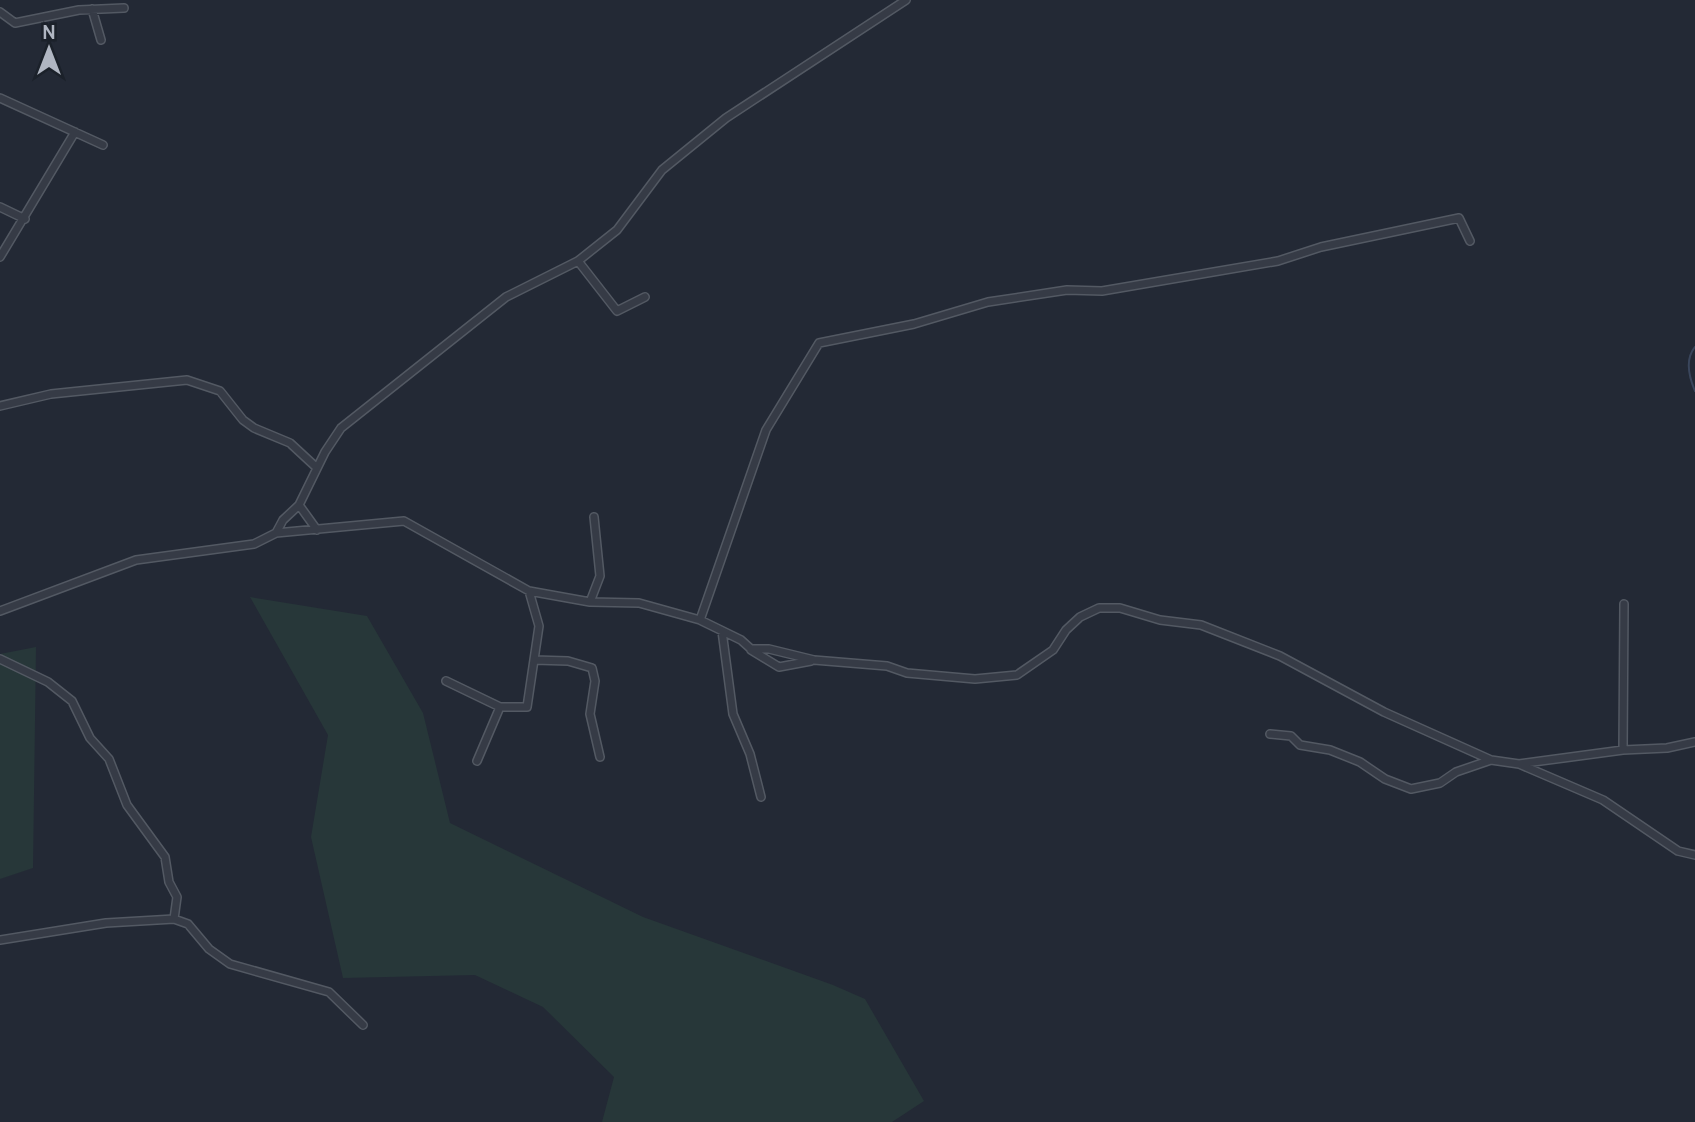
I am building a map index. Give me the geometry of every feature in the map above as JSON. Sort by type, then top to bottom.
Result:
[{"type":"street","points":[[276,533],[283,520],[299,505],[341,428],[506,297],[578,261],[617,230],[662,170],[726,118],[906,0]]},
{"type":"street","points":[[0,25],[92,9],[124,8]]},
{"type":"street","points":[[92,9],[101,40]]},
{"type":"street","points":[[0,12],[10,22]]},
{"type":"street","points":[[0,98],[103,145]]},
{"type":"street","points":[[0,257],[75,132]]},
{"type":"street","points":[[0,207],[25,219]]},
{"type":"street","points":[[700,620],[766,430],[819,343],[914,324],[988,302],[1066,290],[1102,291],[1278,261],[1321,247],[1459,218],[1470,241]]},
{"type":"street","points":[[578,261],[617,311],[645,297]]},
{"type":"street","points":[[0,406],[51,394],[187,380],[220,391],[243,420],[254,428],[290,443],[317,468]]},
{"type":"street","points":[[299,505],[317,530]]},
{"type":"street","points":[[590,602],[600,576],[594,517]]},
{"type":"street","points":[[0,611],[136,560],[254,544],[276,533],[404,521],[529,591],[590,602],[639,603],[700,620],[741,640],[779,667],[814,660]]},
{"type":"street","points":[[446,681],[500,707],[527,707],[538,626],[529,591]]},
{"type":"street","points":[[1623,604],[1623,750]]},
{"type":"street","points":[[751,649],[769,649],[814,660],[887,666],[908,673],[941,678],[975,680],[1017,675],[1053,650],[1066,630],[1080,617],[1099,608],[1119,608],[1160,621],[1201,625],[1280,656],[1384,712],[1491,760],[1519,764],[1603,800],[1678,851],[1695,855]]},
{"type":"street","points":[[722,631],[733,714],[750,754],[761,797]]},
{"type":"street","points":[[0,659],[48,682],[72,701],[89,738],[109,759],[127,805],[164,857],[169,882],[177,897],[174,919]]},
{"type":"street","points":[[534,660],[568,661],[592,668],[595,681],[590,714],[600,757]]},
{"type":"street","points":[[477,761],[500,707]]},
{"type":"street","points":[[1270,734],[1291,736],[1300,745],[1330,750],[1411,789],[1440,783],[1456,772],[1491,760]]},
{"type":"street","points":[[1519,764],[1623,750],[1667,748],[1695,742]]},
{"type":"street","points":[[0,940],[106,923],[174,919],[188,924],[209,949],[230,964],[329,992],[363,1025]]},
{"type":"shaded area","points":[[250,597],[367,616],[423,713],[450,823],[643,917],[865,999],[924,1101],[892,1122],[602,1122],[614,1077],[543,1007],[475,975],[343,978],[311,837],[328,735]]},
{"type":"shaded area","points":[[36,647],[33,868],[0,879],[0,654]]},
{"type":"waterway","points":[[1695,347],[1689,368],[1695,391]]}]
